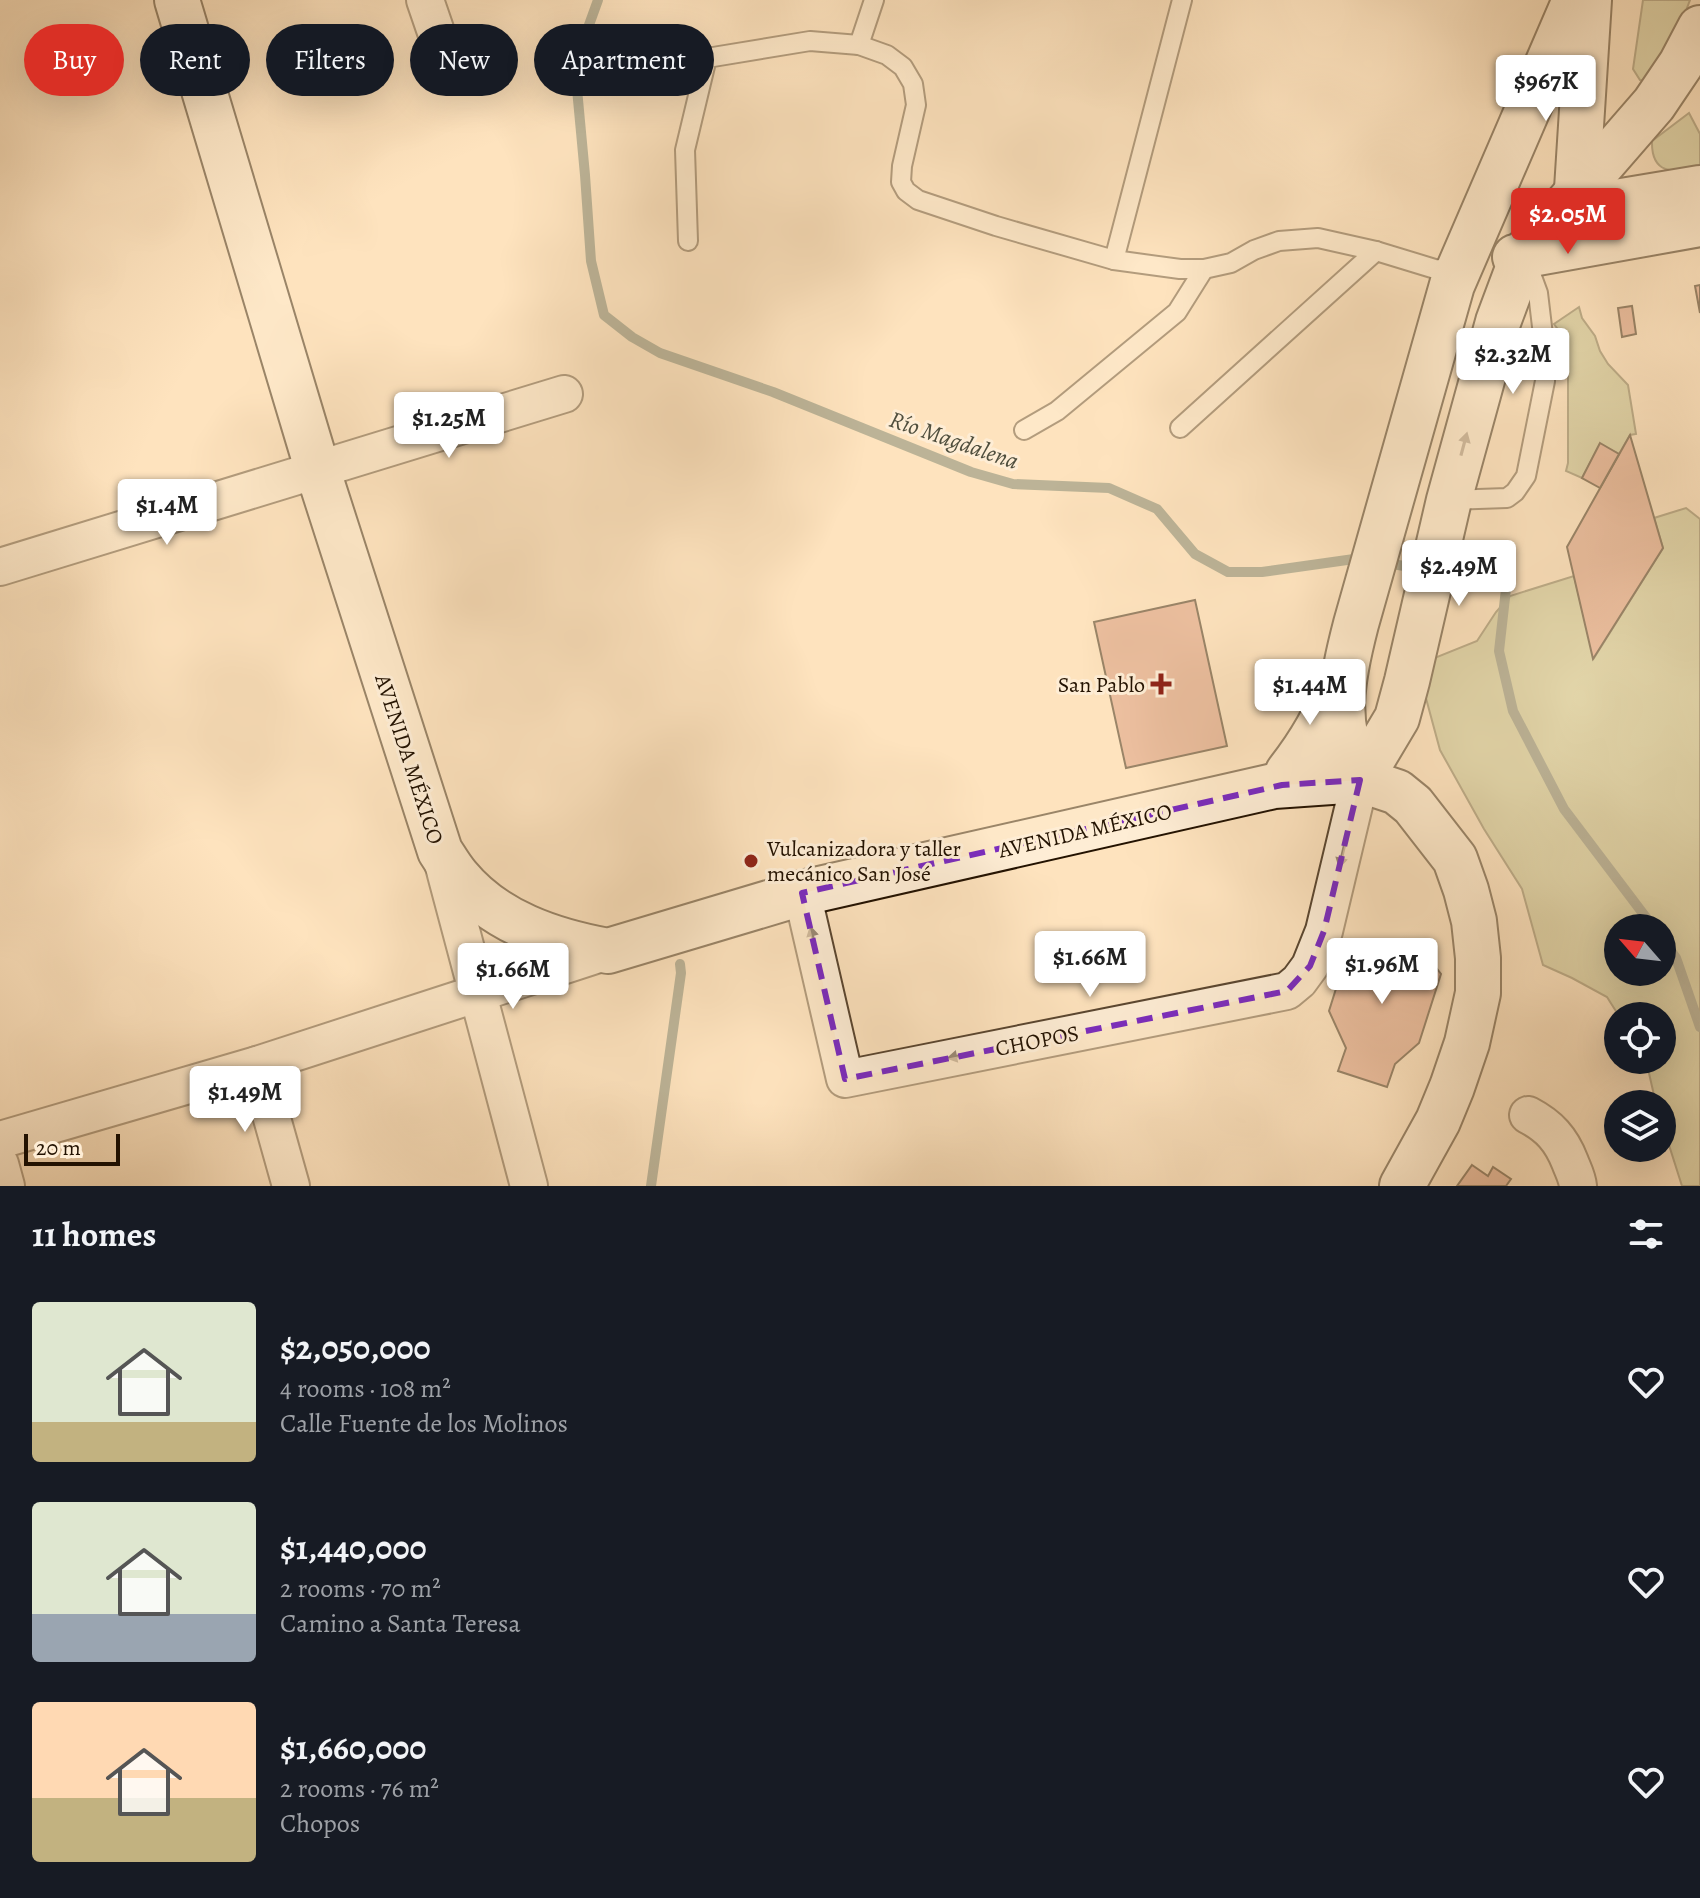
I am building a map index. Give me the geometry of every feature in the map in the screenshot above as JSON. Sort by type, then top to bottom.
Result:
[{"type":"street","name":"AVENIDA MÉXICO","points":[[177,0],[317,468],[440,851],[459,879],[512,921],[575,945],[608,951],[802,893],[1281,779],[1360,780],[1397,792],[1413,805],[1455,859],[1474,921],[1478,958],[1478,993],[1462,1058],[1438,1121],[1402,1186]]},
{"type":"street","points":[[425,0],[433,24]]},
{"type":"street","points":[[1281,779],[1310,745],[1346,663],[1458,270],[1575,0]]},
{"type":"street","points":[[1573,215],[1589,0]]},
{"type":"street","points":[[1458,270],[1523,255],[1573,215],[1654,104],[1700,28]]},
{"type":"street","points":[[1640,216],[1641,150],[1654,104]]},
{"type":"street","points":[[1640,216],[1700,188]]},
{"type":"street","points":[[1477,225],[1573,215],[1640,216],[1700,224]]},
{"type":"street","points":[[1360,780],[1397,718],[1446,509],[1498,322],[1523,255]]},
{"type":"street","points":[[0,567],[564,394]]},
{"type":"street","points":[[1346,663],[1341,704],[1351,757],[1360,780]]},
{"type":"street","name":"CHOPOS","points":[[802,893],[845,1079],[1287,991],[1310,966],[1324,931],[1360,780]]},
{"type":"street","points":[[440,851],[529,1186]]},
{"type":"street","points":[[0,1140],[257,1065],[608,951]]},
{"type":"street","points":[[257,1065],[291,1186]]},
{"type":"street","points":[[1528,1115],[1549,1128],[1558,1138],[1566,1150],[1578,1186]]},
{"type":"street","points":[[0,1164],[6,1186]]},
{"type":"lane","points":[[859,45],[874,0]]},
{"type":"lane","points":[[1114,260],[1182,0]]},
{"type":"lane","points":[[688,241],[685,150],[707,58],[810,41],[859,45],[887,55],[903,67],[913,84],[916,105],[901,182],[906,191],[918,200],[1114,260],[1180,269],[1204,269],[1231,263],[1279,241],[1318,238],[1435,269],[1458,270]]},
{"type":"lane","points":[[1180,428],[1376,251]]},
{"type":"lane","points":[[1446,509],[1507,498],[1522,485],[1526,476],[1545,381],[1538,293],[1523,255]]},
{"type":"lane","points":[[1024,430],[1057,411],[1177,312],[1204,269]]},
{"type":"highlighted area","points":[[1360,780],[1324,931],[1310,966],[1287,991],[845,1079],[802,893],[1282,785]]},
{"type":"green space","points":[[1643,0],[1690,0],[1675,40],[1646,81],[1640,80],[1633,69]]},
{"type":"green space","points":[[1689,113],[1700,134],[1700,169],[1666,169],[1656,161],[1652,141]]},
{"type":"green space","points":[[1579,307],[1608,364],[1628,385],[1636,434],[1630,435],[1619,454],[1600,444],[1582,478],[1566,471],[1568,351],[1554,324]]},
{"type":"green space","points":[[1686,508],[1700,519],[1700,1186],[1682,1186],[1674,1162],[1676,1090],[1653,1090],[1649,1074],[1676,1074],[1676,1002],[1610,1002],[1607,997],[1543,965],[1522,889],[1440,750],[1417,665],[1477,641],[1510,596],[1574,576],[1594,658],[1663,548],[1654,518]]},
{"type":"building","points":[[1700,285],[1700,313],[1695,286]]},
{"type":"building","points":[[1632,306],[1636,334],[1622,337],[1618,308]]},
{"type":"building","points":[[1630,435],[1663,548],[1593,659],[1567,547]]},
{"type":"building","points":[[1600,443],[1619,454],[1600,488],[1582,478]]},
{"type":"building","name":"San Pablo","points":[[1195,600],[1227,746],[1126,768],[1094,622]]},
{"type":"building","points":[[1383,939],[1416,950],[1430,960],[1441,974],[1419,1043],[1395,1064],[1387,1087],[1338,1071],[1346,1048],[1329,1011],[1350,944]]},
{"type":"building","points":[[1472,1165],[1488,1176],[1493,1167],[1511,1179],[1506,1186],[1457,1186]]},
{"type":"waterway","name":"Río Magdalena","points":[[598,0],[585,36],[577,89],[591,261],[604,315],[632,337],[660,353],[773,392],[971,472],[1013,484],[1109,488],[1157,509],[1195,554],[1228,572],[1262,572],[1365,560]]},
{"type":"waterway","name":"Río Magdalena","points":[[1385,563],[1424,569]]},
{"type":"waterway","name":"Río Magdalena","points":[[1444,571],[1492,577],[1506,589],[1499,651],[1513,711],[1564,809],[1643,914]]},
{"type":"waterway","name":"Río Magdalena","points":[[1676,958],[1700,1027]]},
{"type":"waterway","points":[[651,1186],[680,964]]},
{"type":"place","name":"San Pablo","points":[[1161,684]]},
{"type":"place","name":"Vulcanizadora y taller mecánico San José","points":[[751,861]]}]
